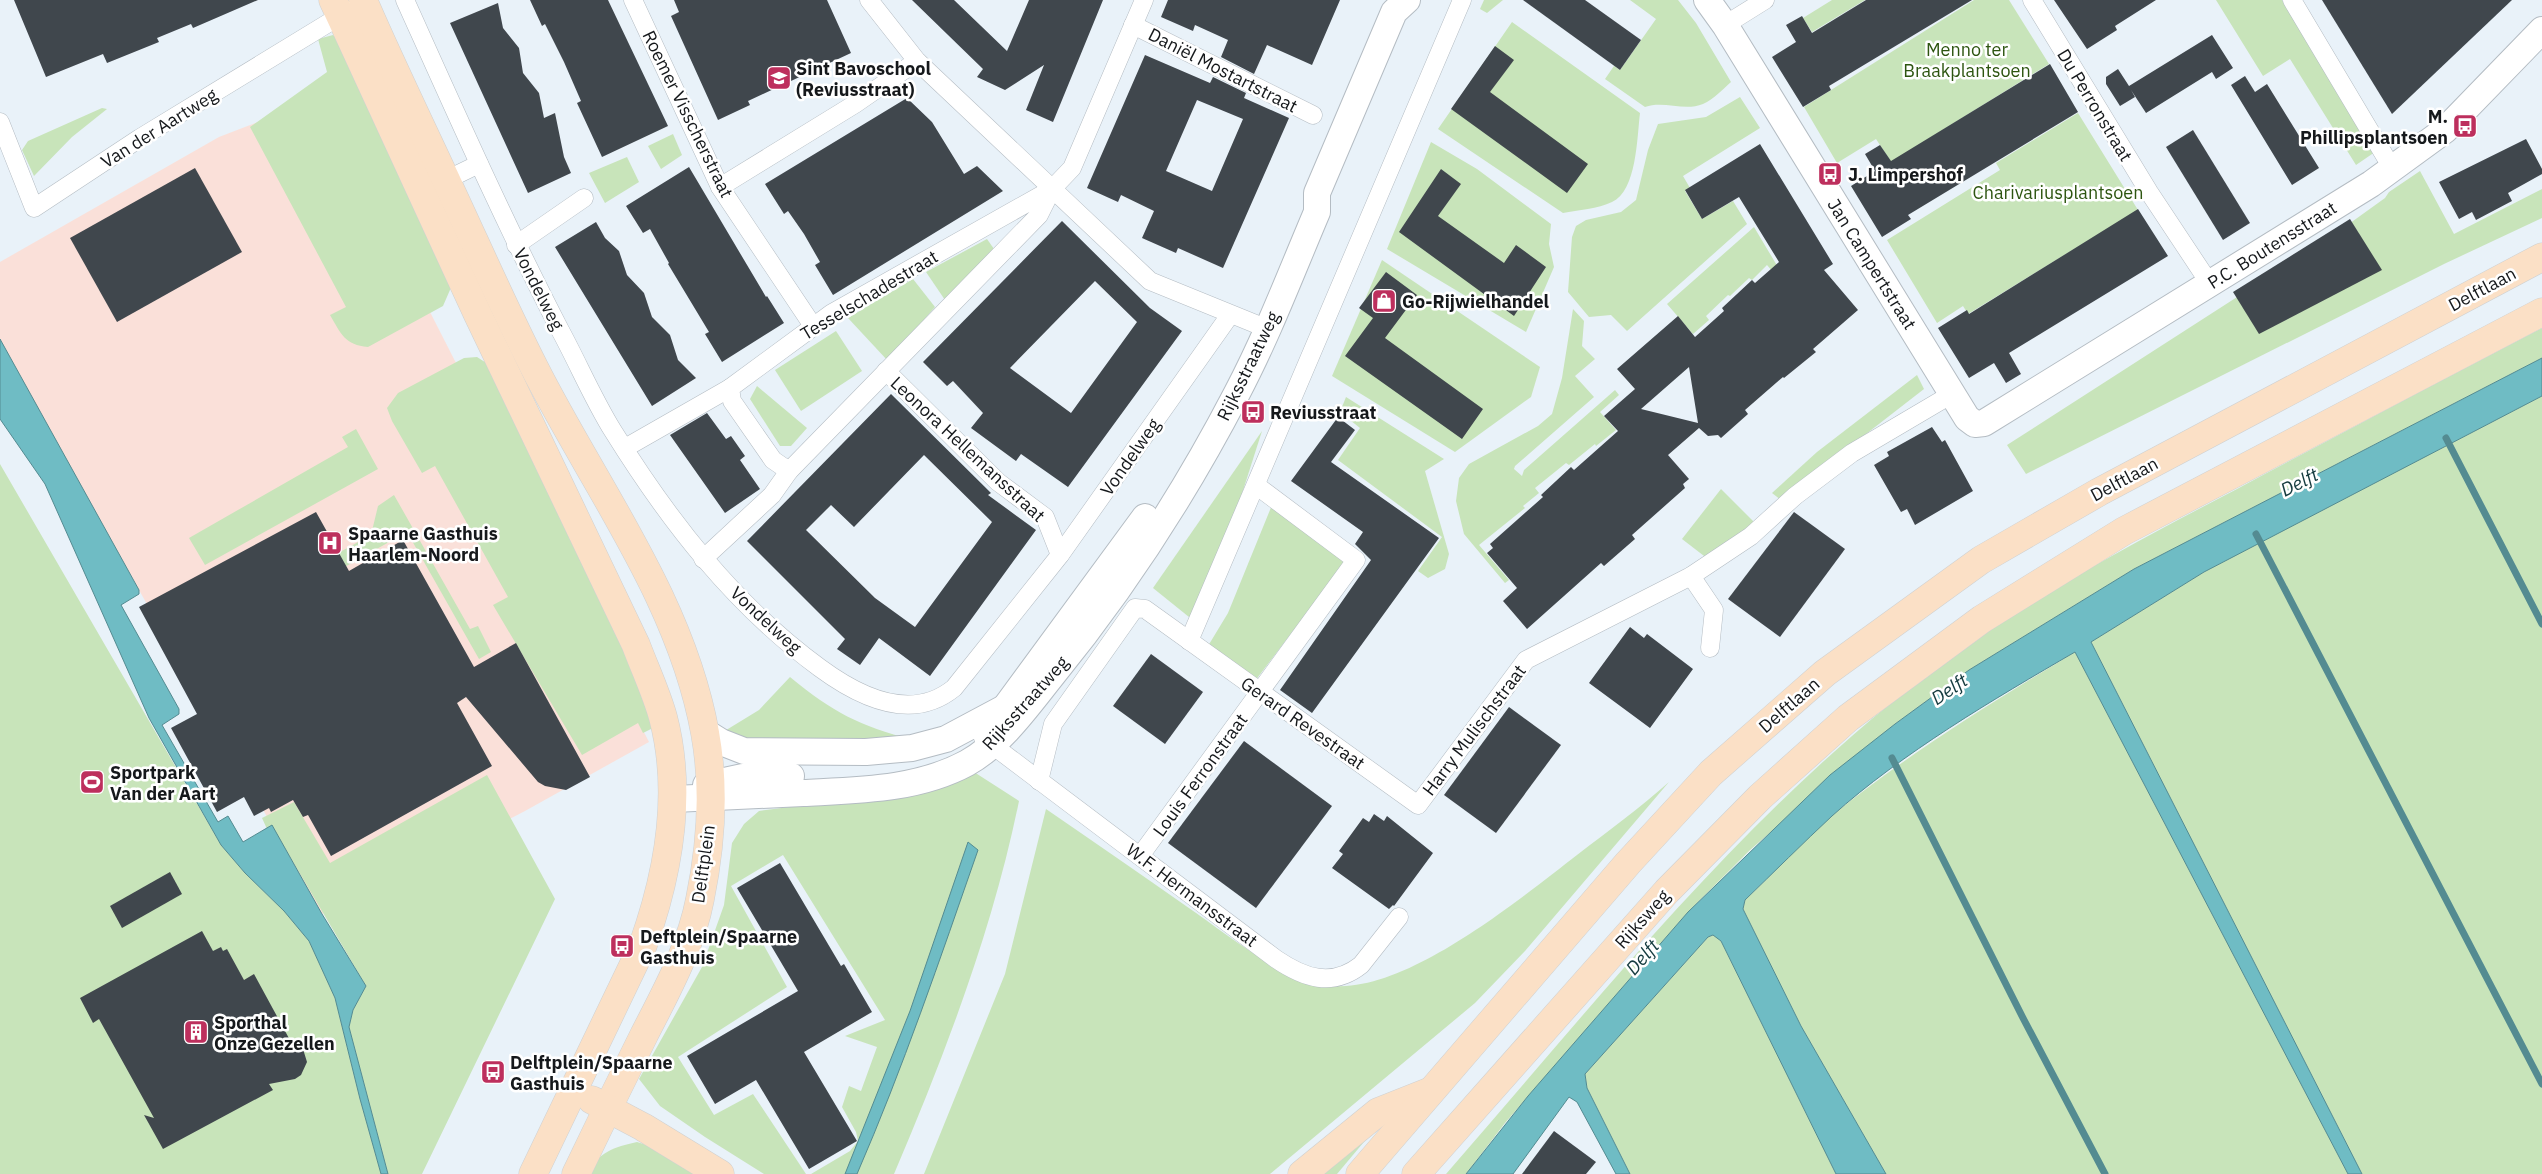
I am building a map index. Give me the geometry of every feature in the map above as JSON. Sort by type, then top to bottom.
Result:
[{"type":"main road","name":"Jan Campertstraat","points":[[1707,0],[1725,25],[1967,418],[1975,424]]},
{"type":"main road","name":"Vondelweg","points":[[363,1],[535,368],[634,546],[674,632],[692,683],[705,732],[710,790]]},
{"type":"main road","name":"Rijksstraatweg","points":[[987,742],[1000,722],[1006,706],[1168,486],[1226,386],[1249,323],[1317,212],[1317,193],[1399,4]]},
{"type":"main road","points":[[336,8],[494,350],[636,645],[663,718],[670,752],[674,799]]},
{"type":"main road","name":"P.C. Boutensstraat","points":[[1975,424],[1984,423],[2371,184],[2444,130],[2542,30]]},
{"type":"main road","name":"Delftlaan","points":[[1434,1089],[1628,863],[1711,773],[1825,673],[1981,560],[2099,492],[2542,257]]},
{"type":"main road","name":"Rijksweg","points":[[1421,1170],[1667,891],[1760,797],[1848,718],[1982,619],[2124,531],[2542,312]]},
{"type":"main road","name":"Rijksstraatweg","points":[[674,799],[710,790],[868,789],[918,782],[967,762],[1048,681],[1115,594],[1181,493],[1238,392],[1249,323]]},
{"type":"main road","name":"Rijksstraatweg","points":[[705,732],[721,742],[744,751],[866,752],[912,748],[946,739],[1006,706]]},
{"type":"main road","name":"Delftplein","points":[[576,1174],[670,984],[693,926],[707,856],[710,790]]},
{"type":"main road","name":"Delftplein","points":[[533,1174],[643,945],[652,919],[671,839],[674,799]]},
{"type":"main road","points":[[1302,1174],[1378,1112],[1434,1089]]},
{"type":"main road","points":[[1360,1174],[1434,1089]]},
{"type":"main road","points":[[573,1090],[608,1107],[720,1174]]},
{"type":"street","name":"Vondelweg","points":[[405,0],[516,245],[613,431],[660,502],[703,559],[750,608],[800,653],[849,688],[880,700],[902,705],[934,700],[954,688],[1249,323]]},
{"type":"street","name":"Roemer Visscherstraat","points":[[633,0],[720,187],[813,326]]},
{"type":"street","points":[[869,0],[916,61],[1150,281],[1249,323]]},
{"type":"street","name":"Tesselschadestraat","points":[[625,448],[730,388],[813,326],[1052,189],[1072,168],[1144,0]]},
{"type":"street","points":[[1189,641],[1257,486],[1462,0]]},
{"type":"street","points":[[1725,25],[1765,0]]},
{"type":"street","name":"Du Perronstraat","points":[[2032,0],[2149,192],[2210,284]]},
{"type":"street","points":[[2292,0],[2392,168]]},
{"type":"street","name":"Van der Aartweg","points":[[0,122],[34,208],[336,8],[363,1]]},
{"type":"street","name":"Daniël Mostartstraat","points":[[1133,25],[1314,115]]},
{"type":"street","points":[[720,187],[855,104],[916,61]]},
{"type":"street","points":[[446,180],[479,164]]},
{"type":"street","name":"Tesselschadestraat","points":[[703,559],[772,495],[789,471],[1039,215],[1052,189]]},
{"type":"street","points":[[516,245],[584,198]]},
{"type":"street","name":"Leonora Hellemansstraat","points":[[886,371],[998,482],[1045,517],[1060,555]]},
{"type":"street","points":[[730,388],[732,400],[773,460],[789,471]]},
{"type":"street","name":"Harry Mulischstraat","points":[[1418,805],[1526,660],[1691,576],[1751,536],[1795,496],[1852,453],[1952,394]]},
{"type":"street","points":[[1257,486],[1356,560],[1260,693]]},
{"type":"street","points":[[1691,576],[1714,610],[1710,648]]},
{"type":"street","name":"Rijksstraatweg","points":[[1039,781],[1052,724],[1135,608],[1145,609],[1189,641]]},
{"type":"street","name":"Gerard Revestraat","points":[[1189,641],[1418,805]]},
{"type":"street","name":"Louis Ferronstraat","points":[[1140,856],[1260,693]]},
{"type":"street","name":"W.F. Hermansstraat","points":[[987,742],[1276,959],[1310,978],[1334,979],[1354,971],[1361,966],[1399,917]]},
{"type":"shaded area","name":"Spaarne Gasthuis Haarlem-Noord","points":[[321,98],[649,742],[525,811],[322,914],[0,344],[0,262],[219,137]]},
{"type":"green space","points":[[1484,0],[1503,0],[1487,13],[1480,9]]},
{"type":"green space","points":[[1630,0],[1678,0],[1696,23],[1731,82],[1703,104],[1689,107],[1652,105],[1645,107],[1605,79],[1614,66],[1620,70],[1656,19]]},
{"type":"green space","points":[[1832,0],[1865,0],[1812,32],[1803,18]]},
{"type":"green space","name":"Menno ter Braakplantsoen","points":[[1974,0],[2009,0],[2049,64],[1891,162],[1876,139],[1837,163],[1804,107]]},
{"type":"green space","points":[[2216,0],[2282,0],[2375,152],[2356,165],[2290,59],[2263,76]]},
{"type":"green space","points":[[1512,22],[1640,113],[1631,175],[1620,196],[1612,202],[1594,208],[1563,213],[1438,129]]},
{"type":"green space","points":[[333,35],[344,44],[453,283],[443,306],[368,347],[354,344],[344,337],[330,315],[346,307],[250,127],[327,72],[318,39]]},
{"type":"green space","points":[[1740,97],[1760,128],[1683,176],[1690,188],[1685,191],[1702,219],[1733,201],[1747,224],[1627,331],[1611,315],[1589,317],[1568,292],[1572,237],[1576,226],[1586,220],[1621,212],[1636,200],[1648,150],[1658,124],[1706,117]]},
{"type":"green space","points":[[102,108],[107,109],[72,137],[34,176],[22,150],[28,141]]},
{"type":"green space","name":"Charivariusplantsoen","points":[[2078,113],[2138,210],[1968,314],[1963,306],[1937,323],[1887,240],[2000,170],[1996,163]]},
{"type":"green space","points":[[673,134],[682,155],[661,169],[648,146]]},
{"type":"green space","points":[[1431,142],[1477,169],[1551,224],[1549,244],[1554,267],[1526,332],[1387,249]]},
{"type":"green space","points":[[627,157],[639,182],[605,203],[589,173]]},
{"type":"green space","points":[[2420,171],[2454,234],[2542,189],[2542,218],[2444,264],[2026,474],[2007,445],[2335,234],[2385,198],[2389,192]]},
{"type":"green space","points":[[1754,227],[1791,289],[1789,291],[1767,265],[1752,280],[1749,278],[1730,296],[1728,295],[1706,316],[1709,320],[1693,334],[1667,304]]},
{"type":"green space","points":[[987,239],[994,249],[945,300],[926,272]]},
{"type":"green space","points":[[1382,260],[1540,367],[1531,397],[1455,452],[1332,376]]},
{"type":"green space","points":[[913,279],[935,307],[888,361],[848,318]]},
{"type":"green space","points":[[1573,309],[1584,321],[1582,346],[1595,359],[1575,376],[1594,397],[1515,466],[1514,469],[1522,476],[1524,470],[1615,390],[1619,395],[1600,412],[1616,430],[1569,465],[1566,463],[1535,488],[1539,493],[1523,506],[1525,508],[1479,545],[1509,580],[1505,583],[1464,534],[1456,501],[1459,478],[1469,464],[1538,426],[1552,414],[1562,378]]},
{"type":"green space","points":[[2542,328],[2542,358],[2134,569],[1969,670],[1895,724],[1750,850],[1688,912],[1505,1123],[1466,1174],[1446,1174],[1625,966],[1687,898],[1750,832],[1816,768],[1885,708],[1991,629],[2094,566]]},
{"type":"green space","points":[[836,331],[862,371],[801,411],[775,370]]},
{"type":"green space","points":[[477,357],[491,366],[643,688],[653,728],[643,733],[638,723],[582,755],[493,605],[508,597],[435,466],[422,473],[392,421],[387,408],[398,393],[464,358]]},
{"type":"green space","points":[[1917,375],[1924,389],[1781,500],[1772,493],[1817,452]]},
{"type":"green space","points":[[757,386],[807,428],[791,446],[780,446],[750,399]]},
{"type":"green space","points":[[2542,396],[2542,1174],[2362,1174],[2091,642],[2204,572],[2264,539]]},
{"type":"green space","points":[[1346,397],[1444,459],[1425,471],[1449,554],[1445,569],[1428,578],[1418,571],[1442,537],[1338,460],[1360,428],[1340,412]]},
{"type":"green space","points":[[356,429],[378,469],[205,565],[189,538],[348,447],[342,437]]},
{"type":"green space","points":[[1262,431],[1239,503],[1198,608],[1189,617],[1153,588]]},
{"type":"green space","name":"Sportpark Van der Aart","points":[[0,464],[221,845],[245,873],[284,911],[309,941],[335,998],[381,1174],[0,1174]]},
{"type":"green space","points":[[1721,489],[1754,522],[1750,532],[1708,559],[1682,539]]},
{"type":"green space","points":[[394,495],[470,629],[478,626],[491,652],[479,659],[407,532],[275,606],[287,581],[371,535],[378,506]]},
{"type":"green space","points":[[1272,505],[1346,561],[1255,681],[1208,646],[1228,613]]},
{"type":"green space","points":[[2075,652],[2348,1174],[1886,1174],[1801,1026],[1743,909],[1745,900],[1835,813],[1893,769],[1953,728]]},
{"type":"green space","points":[[790,677],[820,700],[847,716],[877,729],[913,740],[746,743],[723,732],[759,710]]},
{"type":"green space","points":[[974,772],[1019,801],[996,896],[966,991],[894,1174],[811,1174],[850,1151],[858,1141],[856,1132],[842,1107],[849,1086],[861,1091],[877,1047],[845,1036],[885,1020],[783,855],[731,886],[787,987],[678,1057],[714,1115],[753,1094],[806,1174],[764,1174],[660,1106],[639,1079],[702,967],[724,905],[732,843],[744,824],[759,811],[937,788]]},
{"type":"green space","points":[[487,775],[555,899],[422,1174],[388,1174],[349,1027],[353,1010],[366,986],[272,826],[267,829],[262,818],[294,802],[330,863]]},
{"type":"green space","points":[[1669,782],[1525,951],[1475,1003],[1270,1174],[924,1174],[1005,974],[1046,809],[1236,942],[1271,964],[1289,973],[1327,985],[1357,985],[1389,976],[1424,961],[1459,941],[1525,895]]},
{"type":"green space","points":[[1714,935],[1721,941],[1836,1174],[1630,1174],[1587,1088],[1585,1074],[1708,937]]},
{"type":"green space","points":[[1379,1124],[1337,1174],[1311,1174]]},
{"type":"green space","points":[[637,1142],[653,1147],[699,1174],[588,1174],[597,1160],[608,1152]]},
{"type":"water","points":[[0,339],[139,590],[139,594],[121,605],[179,709],[179,714],[162,725],[218,822],[228,816],[243,842],[272,825],[322,914],[366,986],[353,1010],[349,1027],[388,1174],[381,1174],[335,998],[309,941],[284,911],[245,873],[221,845],[149,718],[45,484],[0,419]]},
{"type":"water","name":"Delft","points":[[2542,358],[2542,396],[2204,572],[2091,642],[2362,1174],[2348,1174],[2075,652],[1949,728],[1888,770],[1832,816],[1745,900],[1743,909],[1801,1026],[1886,1174],[1836,1174],[1721,941],[1713,935],[1708,937],[1585,1074],[1587,1088],[1630,1174],[1616,1174],[1577,1102],[1569,1097],[1513,1174],[1466,1174],[1528,1096],[1688,912],[1830,775],[1895,724],[1969,670],[2134,569]]},
{"type":"water","points":[[968,842],[978,850],[921,1013],[857,1174],[845,1174],[910,1011]]},
{"type":"building","points":[[14,0],[258,0],[193,28],[191,24],[157,38],[159,42],[107,63],[103,54],[46,77]]},
{"type":"building","points":[[530,0],[608,0],[668,126],[602,157],[577,103],[581,101],[564,62],[545,24],[542,26]]},
{"type":"building","points":[[674,0],[827,0],[851,53],[748,101],[750,105],[718,120],[671,16],[679,12]]},
{"type":"building","points":[[912,0],[954,0],[1007,51],[1029,0],[1103,0],[1053,122],[1026,110],[1044,65],[1005,90],[977,77],[983,69]]},
{"type":"building","points":[[1168,0],[1340,0],[1312,65],[1267,45],[1254,74],[1221,57],[1228,40],[1195,25],[1193,31],[1161,17]]},
{"type":"building","points":[[1523,0],[1585,0],[1641,40],[1620,70]]},
{"type":"building","points":[[1866,0],[1972,0],[1829,86],[1831,90],[1803,107],[1772,57],[1796,42],[1786,25],[1802,16],[1812,33]]},
{"type":"building","points":[[2054,0],[2156,0],[2115,26],[2117,30],[2087,49]]},
{"type":"building","points":[[2322,0],[2512,0],[2392,114]]},
{"type":"building","points":[[498,3],[503,28],[519,48],[523,73],[539,93],[544,118],[555,113],[564,157],[571,173],[528,193],[450,23]]},
{"type":"building","points":[[2212,35],[2233,68],[2216,79],[2212,72],[2146,113],[2131,90],[2135,97],[2120,106],[2106,84],[2106,77],[2118,69],[2129,86]]},
{"type":"building","points":[[1495,46],[1514,60],[1490,92],[1588,164],[1567,193],[1451,109]]},
{"type":"building","points":[[1145,55],[1210,83],[1213,77],[1246,93],[1244,98],[1289,118],[1223,268],[1178,248],[1176,253],[1142,238],[1154,211],[1121,195],[1118,202],[1087,188]],"holes":[[[1197,100],[1243,119],[1212,191],[1166,171]]]},
{"type":"building","points":[[2050,64],[2078,112],[1908,215],[1911,219],[1882,237],[1851,186],[1875,171],[1865,154],[1880,145],[1891,161]]},
{"type":"building","points":[[2245,76],[2255,92],[2267,84],[2319,168],[2292,185],[2231,85]]},
{"type":"building","points":[[907,98],[932,122],[964,174],[977,166],[1003,191],[833,295],[815,265],[820,262],[804,234],[788,211],[784,214],[765,184]]},
{"type":"building","points":[[2193,130],[2250,223],[2223,240],[2166,147]]},
{"type":"building","points":[[2526,139],[2542,169],[2542,174],[2508,193],[2512,201],[2476,220],[2472,212],[2459,219],[2439,182]]},
{"type":"building","points":[[1760,144],[1833,264],[1824,270],[1858,310],[1813,349],[1816,352],[1783,377],[1745,410],[1748,414],[1721,438],[1718,435],[1708,436],[1699,428],[1668,455],[1689,479],[1683,484],[1685,488],[1632,535],[1635,539],[1604,566],[1601,563],[1527,629],[1503,601],[1517,588],[1487,553],[1493,548],[1490,544],[1543,497],[1541,495],[1571,467],[1574,470],[1618,431],[1604,416],[1635,389],[1617,369],[1678,316],[1695,337],[1724,311],[1722,308],[1752,280],[1755,283],[1779,262],[1739,197],[1702,219],[1685,190]],"holes":[[[1689,367],[1698,423],[1641,409]]]},
{"type":"building","points":[[689,167],[766,297],[784,323],[722,362],[705,334],[709,332],[668,264],[650,229],[643,233],[626,206]]},
{"type":"building","points":[[195,168],[242,252],[117,322],[70,238]]},
{"type":"building","points":[[1441,169],[1461,184],[1438,216],[1504,263],[1516,245],[1546,267],[1514,316],[1399,232]]},
{"type":"building","points":[[2138,209],[2168,256],[2009,353],[2021,374],[2006,383],[1994,363],[1969,378],[1938,328],[1967,310],[1969,314]]},
{"type":"building","points":[[2350,219],[2382,270],[2259,334],[2233,292]]},
{"type":"building","points":[[1062,221],[1150,308],[1182,331],[1068,487],[1021,454],[1016,461],[971,428],[983,413],[953,381],[947,386],[923,362]],"holes":[[[1095,281],[1137,322],[1071,413],[1010,368]]]},
{"type":"building","points":[[596,222],[605,238],[619,251],[627,275],[644,293],[652,317],[670,335],[678,360],[696,378],[652,406],[555,247]]},
{"type":"building","points":[[1386,272],[1417,295],[1385,338],[1483,409],[1462,439],[1345,356],[1373,318],[1359,308]]},
{"type":"building","points":[[891,394],[991,493],[988,495],[1036,530],[930,676],[879,638],[860,665],[837,649],[845,639],[747,541]],"holes":[[[924,455],[992,522],[915,627],[875,598],[806,530],[831,505],[854,527]]]},
{"type":"building","points":[[707,413],[726,439],[731,436],[745,456],[740,460],[760,489],[725,513],[670,435]]},
{"type":"building","points":[[1338,417],[1355,430],[1331,462],[1439,538],[1312,713],[1280,690],[1371,560],[1355,544],[1363,532],[1291,481]]},
{"type":"building","points":[[1932,427],[1942,442],[1945,440],[1973,491],[1915,525],[1907,509],[1901,512],[1874,465],[1889,456],[1887,452]]},
{"type":"building","points":[[316,512],[349,571],[403,540],[474,667],[516,643],[590,777],[566,790],[545,786],[538,782],[466,697],[457,703],[492,766],[331,856],[308,815],[303,817],[293,800],[271,812],[269,808],[254,816],[244,797],[217,812],[171,728],[197,714],[139,607]]},
{"type":"building","points":[[1794,512],[1845,549],[1780,637],[1728,599]]},
{"type":"building","points":[[1630,627],[1644,638],[1647,634],[1693,669],[1650,728],[1589,683]]},
{"type":"building","points":[[1151,654],[1203,692],[1165,744],[1113,706]]},
{"type":"building","points":[[1509,707],[1561,745],[1496,833],[1444,795]]},
{"type":"building","points":[[1244,741],[1332,806],[1256,908],[1168,843]]},
{"type":"building","points":[[1374,814],[1384,821],[1387,816],[1433,853],[1394,906],[1389,909],[1332,868],[1343,854],[1339,851],[1363,818],[1369,822]]},
{"type":"building","points":[[780,863],[841,966],[844,964],[872,1012],[804,1052],[857,1141],[809,1169],[756,1080],[715,1104],[687,1056],[798,991],[737,888]]},
{"type":"building","points":[[170,872],[182,894],[122,928],[110,906]]},
{"type":"building","name":"Sporthal Onze Gezellen","points":[[202,931],[213,951],[221,947],[223,951],[227,949],[244,980],[254,974],[291,1042],[303,1049],[307,1062],[301,1075],[295,1079],[269,1084],[273,1090],[163,1149],[144,1115],[154,1118],[99,1019],[93,1023],[80,998]]},
{"type":"building","points":[[1554,1131],[1596,1162],[1586,1174],[1522,1174]]},
{"type":"waterway","points":[[2446,438],[2542,624]]},
{"type":"waterway","points":[[2256,534],[2542,1084]]},
{"type":"waterway","points":[[1892,758],[2023,1018],[2105,1174]]},
{"type":"place","name":"Sint Bavoschool (Reviusstraat)","points":[[779,78]]},
{"type":"place","name":"M. Phillipsplantsoen","points":[[2465,126]]},
{"type":"place","name":"J. Limpershof","points":[[1830,174]]},
{"type":"place","name":"Go-Rijwielhandel","points":[[1384,301]]},
{"type":"place","name":"Reviusstraat","points":[[1253,412]]},
{"type":"place","name":"Spaarne Gasthuis Haarlem-Noord","points":[[330,543]]},
{"type":"place","name":"Sportpark Van der Aart","points":[[92,782]]},
{"type":"place","name":"Deftplein/Spaarne Gasthuis","points":[[622,946]]},
{"type":"place","name":"Sporthal Onze Gezellen","points":[[196,1032]]},
{"type":"place","name":"Delftplein/Spaarne Gasthuis","points":[[493,1072]]}]
